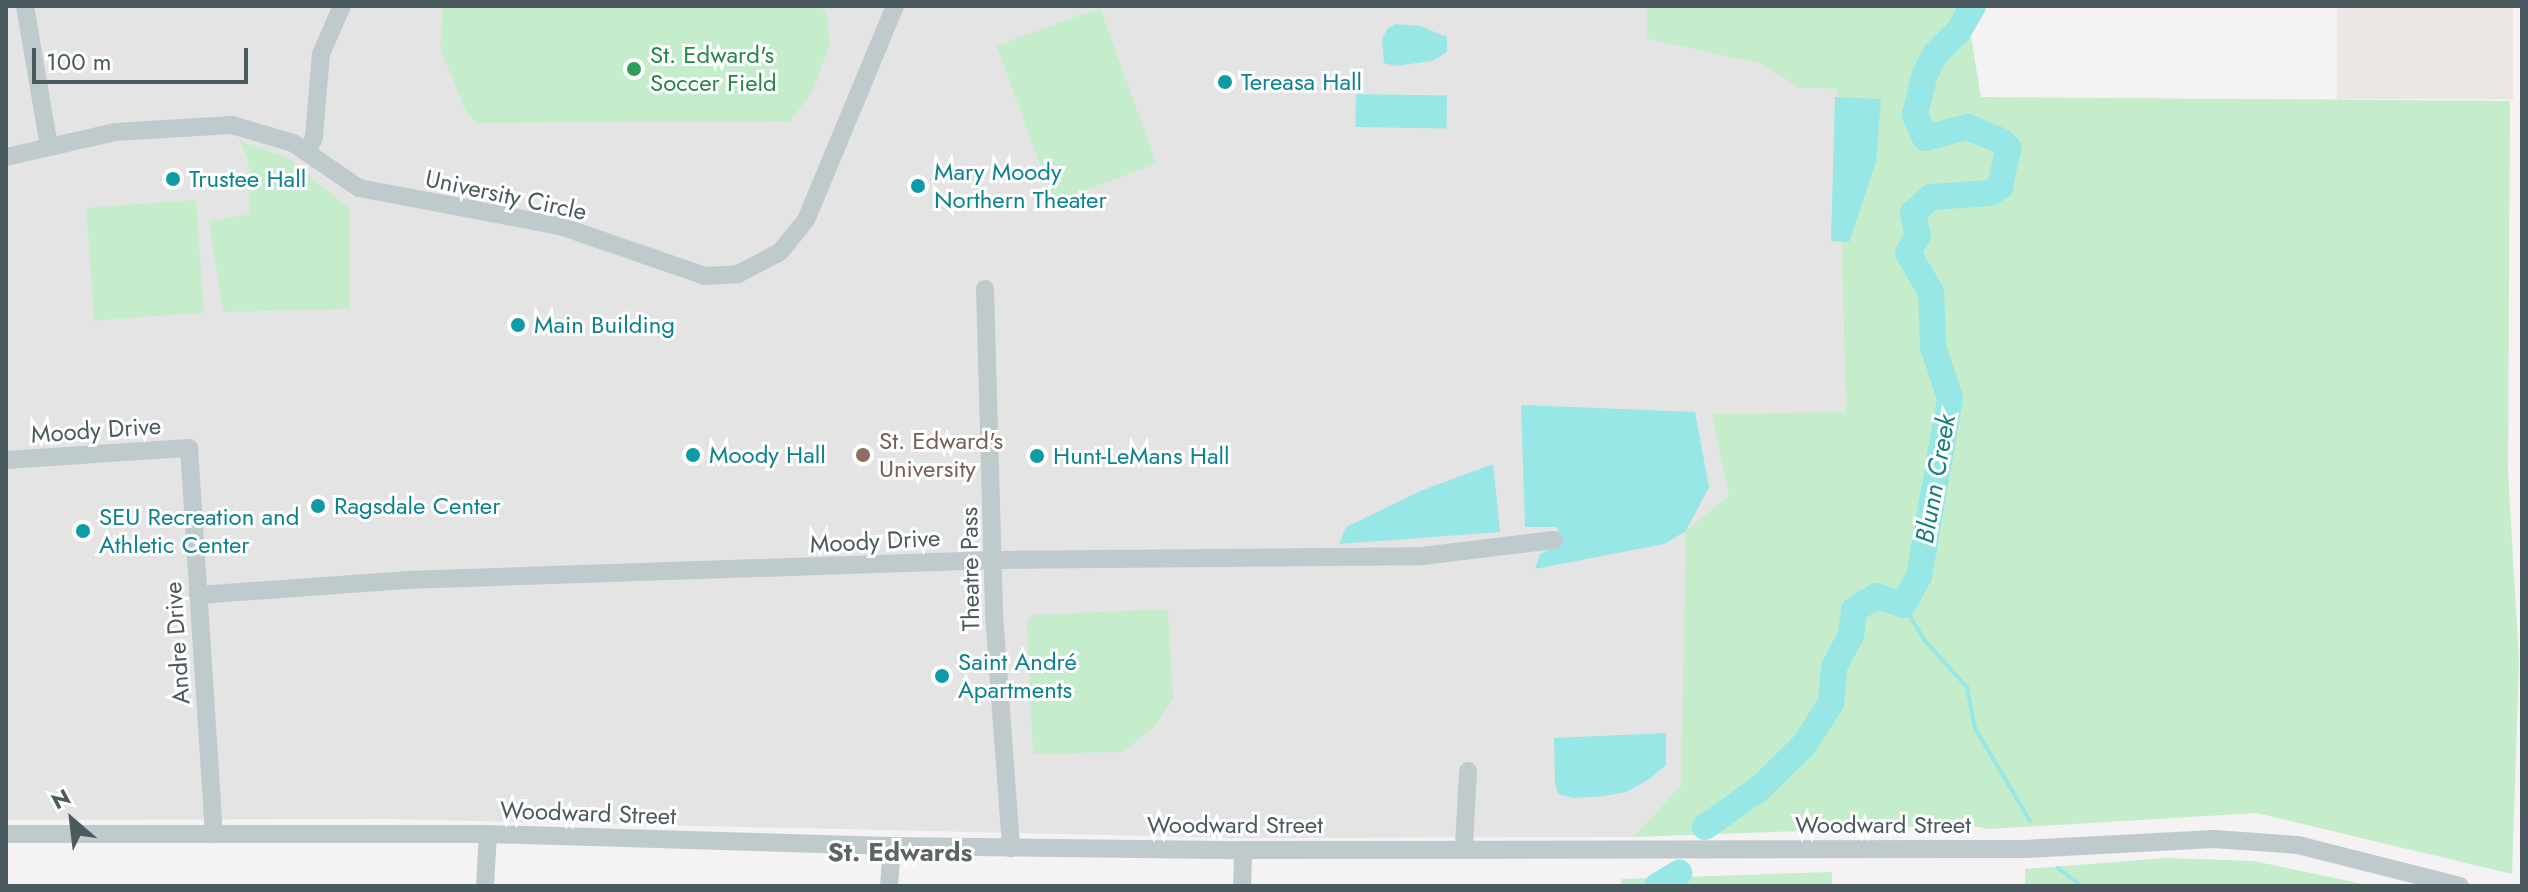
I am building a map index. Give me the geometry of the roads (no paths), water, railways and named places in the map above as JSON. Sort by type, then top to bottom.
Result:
[{"type":"street","points":[[25,6],[49,147]]},
{"type":"street","points":[[308,151],[314,137],[321,54],[342,6]]},
{"type":"street","name":"University Circle","points":[[6,157],[115,132],[232,125],[268,134],[308,151],[334,174],[359,188],[560,226],[705,276],[738,274],[780,252],[806,220],[895,6]]},
{"type":"street","name":"Theatre Pass","points":[[985,289],[1000,720],[1011,848]]},
{"type":"street","name":"Moody Drive","points":[[6,460],[189,448]]},
{"type":"street","name":"Andre Drive","points":[[189,448],[214,834]]},
{"type":"street","name":"Moody Drive","points":[[198,595],[405,580],[994,560],[1408,556],[1554,540]]},
{"type":"street","points":[[1464,847],[1468,771]]},
{"type":"street","name":"Woodward Street","points":[[6,834],[488,834],[892,846],[1243,850],[1464,847],[2025,849],[2214,839],[2298,845],[2460,886]]},
{"type":"street","points":[[485,886],[488,834]]},
{"type":"street","points":[[889,886],[892,846]]},
{"type":"street","points":[[1242,886],[1243,850]]},
{"type":"water","points":[[1395,24],[1420,26],[1447,37],[1447,52],[1432,61],[1395,66],[1384,63],[1382,39],[1387,29]]},
{"type":"water","points":[[1356,94],[1447,96],[1446,129],[1355,127]]},
{"type":"water","points":[[1835,97],[1881,99],[1876,162],[1849,242],[1831,241]]},
{"type":"water","points":[[1521,405],[1695,412],[1709,487],[1686,531],[1664,544],[1535,569],[1540,554],[1561,544],[1557,527],[1525,527]]},
{"type":"water","points":[[1493,464],[1500,532],[1339,544],[1346,527],[1423,490]]},
{"type":"water","points":[[1666,733],[1666,765],[1648,780],[1626,792],[1604,796],[1574,798],[1558,794],[1554,738]]},
{"type":"waterway","name":"Blunn Creek","points":[[1705,827],[1760,788],[1804,745],[1831,703],[1834,667],[1851,635],[1854,610],[1876,596],[1903,605],[1919,576],[1950,398],[1933,346],[1931,292],[1908,253],[1918,236],[1913,213],[1931,197],[1990,193],[2000,187],[2008,148],[2001,141],[1968,127],[1925,138],[1915,114],[1925,74],[1935,54],[1958,32],[1973,6]]},
{"type":"waterway","points":[[1903,605],[1925,641],[1967,687],[1975,728],[2030,821]]},
{"type":"waterway","points":[[2058,868],[2082,886]]},
{"type":"waterway","name":"Blunn Creek","points":[[1657,886],[1679,873]]},
{"type":"place","name":"St. Edward's Soccer Field","points":[[634,69]]},
{"type":"place","name":"Tereasa Hall","points":[[1225,82]]},
{"type":"place","name":"Trustee Hall","points":[[173,179]]},
{"type":"place","name":"Mary Moody Northern Theater","points":[[918,186]]},
{"type":"place","name":"Main Building","points":[[518,325]]},
{"type":"place","name":"Moody Hall","points":[[693,455]]},
{"type":"place","name":"St. Edward's University","points":[[863,455]]},
{"type":"place","name":"Hunt-LeMans Hall","points":[[1037,456]]},
{"type":"place","name":"Ragsdale Center","points":[[318,506]]},
{"type":"place","name":"SEU Recreation and Athletic Center","points":[[83,531]]},
{"type":"place","name":"Saint André Apartments","points":[[942,676]]},
{"type":"district","name":"St. Edwards","points":[[900,853]]}]
